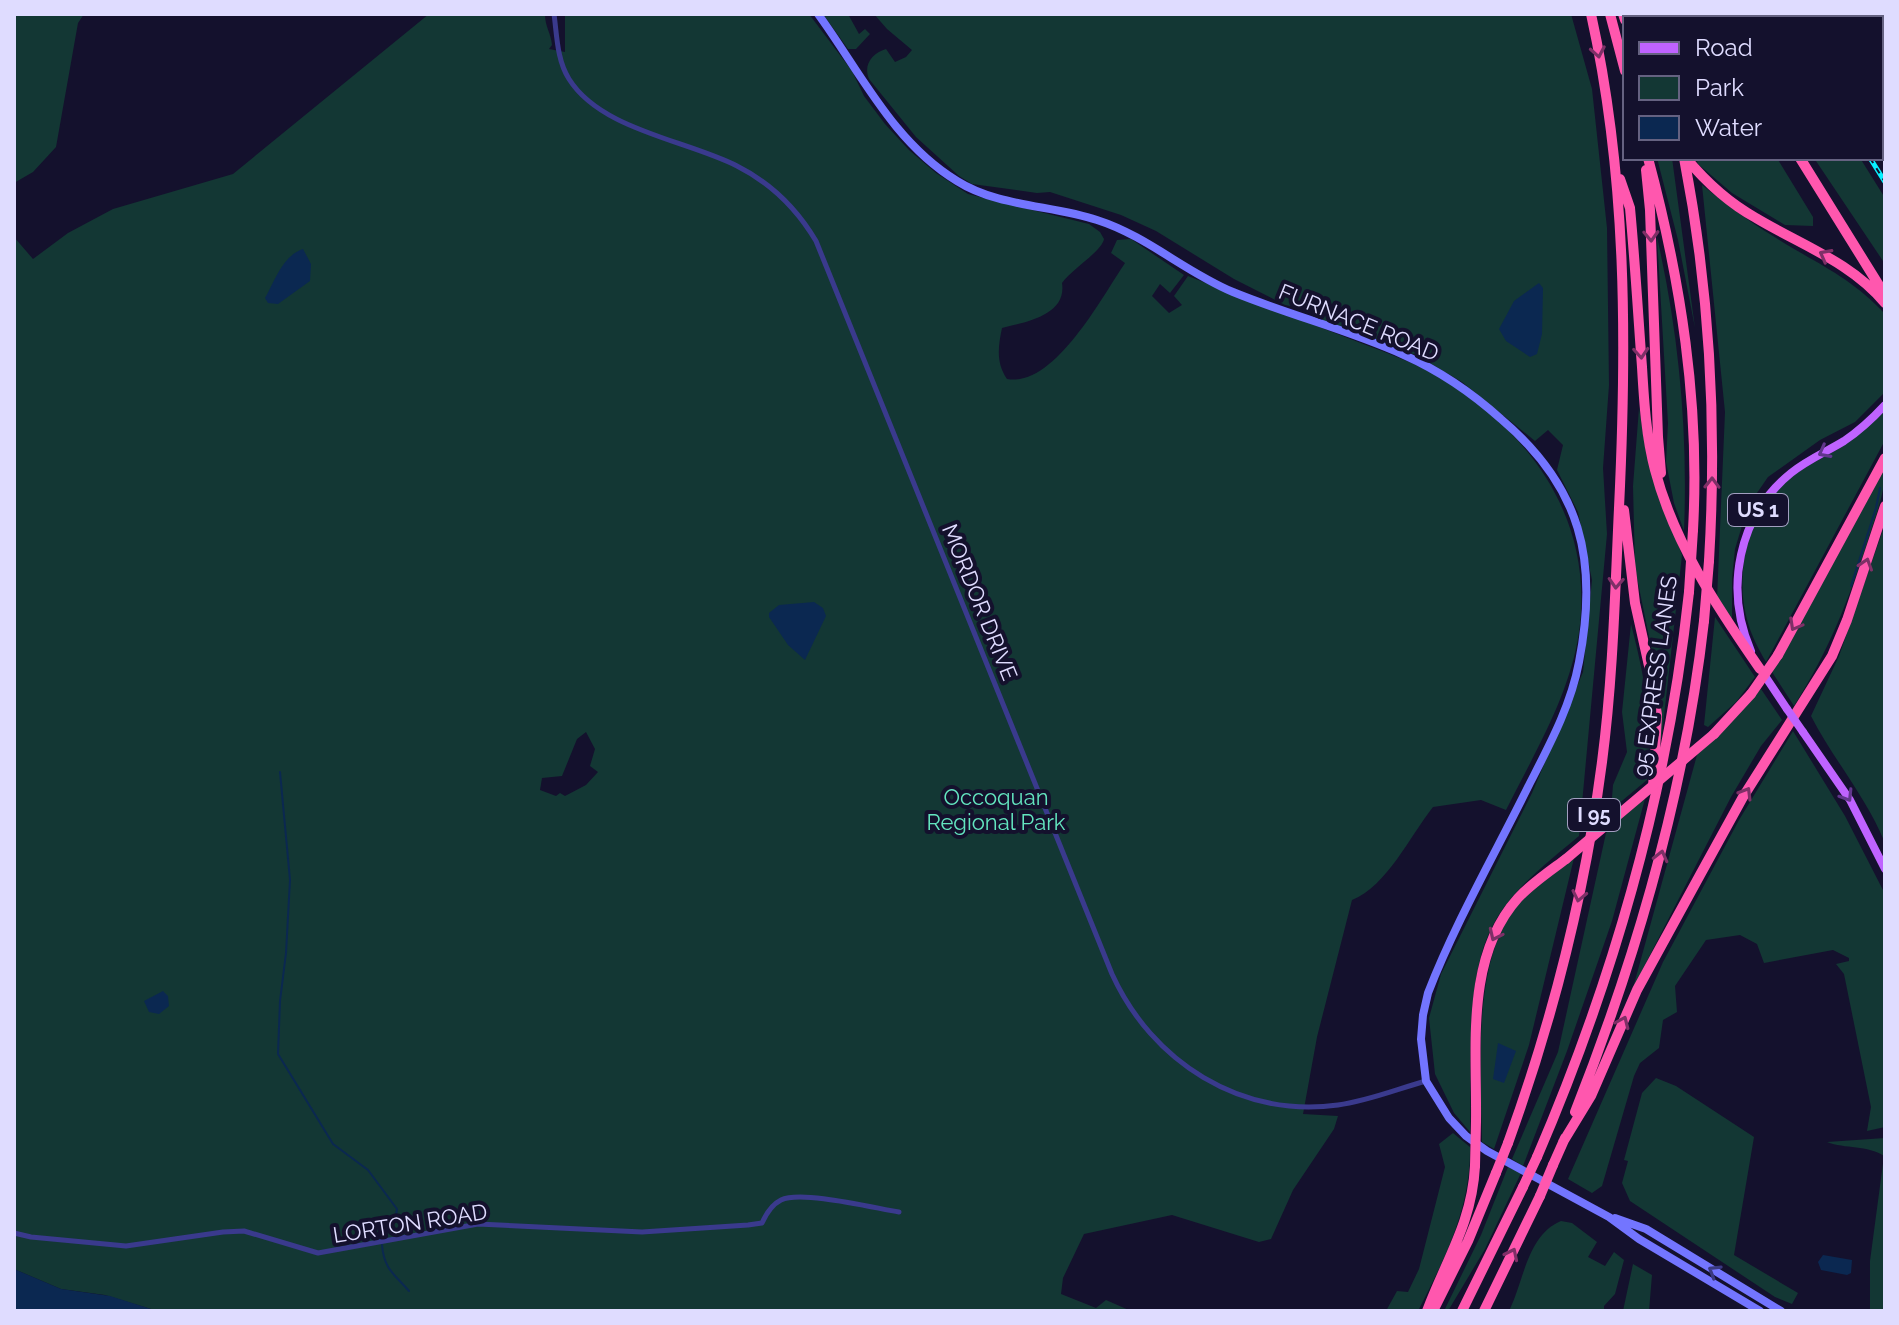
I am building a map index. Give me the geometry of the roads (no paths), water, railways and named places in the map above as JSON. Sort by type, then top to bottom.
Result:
[{"type":"highway","name":"I 95","points":[[1433,1311],[1468,1241],[1496,1173],[1540,1050],[1561,975],[1591,837],[1610,682],[1625,340],[1615,166],[1591,14]]},
{"type":"highway","points":[[1610,14],[1623,63]]},
{"type":"highway","points":[[1646,160],[1659,458],[1676,529]]},
{"type":"highway","name":"95 EXPRESS LANES","points":[[1462,1311],[1523,1187],[1563,1096],[1618,943],[1649,832],[1671,724],[1689,592],[1694,436],[1688,349],[1673,257],[1647,160]]},
{"type":"highway","points":[[1484,1311],[1563,1142],[1619,992],[1661,859],[1687,738],[1704,621],[1713,469],[1706,305],[1685,160]]},
{"type":"highway","points":[[1687,160],[1742,210],[1851,271],[1885,303]]},
{"type":"highway","points":[[1801,160],[1885,295]]},
{"type":"highway","points":[[1615,166],[1630,208],[1648,437],[1660,487],[1676,529],[1718,609],[1760,669]]},
{"type":"highway","points":[[1427,1311],[1465,1224],[1472,1195],[1478,995],[1487,954],[1505,915],[1521,894],[1714,734],[1751,694],[1778,655],[1885,458]]},
{"type":"highway","points":[[1621,477],[1631,577],[1657,715],[1657,751],[1649,832]]},
{"type":"highway","points":[[1563,1142],[1591,1096],[1637,990],[1671,927],[1743,797],[1832,656],[1885,506]]},
{"type":"main road","name":"FURNACE ROAD","points":[[818,14],[889,120],[957,181],[981,193],[1082,215],[1114,226],[1218,285],[1421,363],[1465,390],[1506,423],[1535,451],[1559,483],[1576,521],[1585,564],[1585,617],[1579,666],[1555,734],[1428,993],[1421,1027],[1426,1081],[1449,1118],[1476,1144],[1609,1217],[1639,1239],[1760,1311]]},
{"type":"main road","name":"US 1","points":[[1885,405],[1849,438],[1799,466],[1780,482],[1749,528],[1740,560],[1737,598],[1745,635],[1760,669],[1859,814],[1885,869]]},
{"type":"main road","name":"FURNACE ROAD","points":[[1609,1217],[1646,1229],[1781,1311]]},
{"type":"main road","points":[[1747,1303],[1752,1294]]},
{"type":"street","name":"MORDOR DRIVE","points":[[554,14],[561,63],[577,89],[594,106],[615,118],[747,171],[784,199],[816,241],[1107,960],[1125,1000],[1142,1025],[1167,1052],[1198,1075],[1230,1091],[1267,1102],[1300,1106],[1334,1105],[1426,1081]]},
{"type":"street","name":"LORTON ROAD","points":[[14,1233],[126,1246],[244,1231],[318,1253],[478,1224],[642,1232],[748,1225],[762,1223],[766,1213],[781,1200],[797,1196],[899,1212]]},
{"type":"water","points":[[303,249],[311,264],[310,281],[278,304],[268,303],[265,298],[280,270],[290,257]]},
{"type":"water","points":[[1539,283],[1543,288],[1542,334],[1537,354],[1530,357],[1506,341],[1499,329],[1514,301]]},
{"type":"water","points":[[814,602],[823,608],[826,616],[805,660],[788,645],[769,613],[779,605]]},
{"type":"water","points":[[163,991],[168,996],[169,1006],[159,1014],[149,1012],[144,1001]]},
{"type":"water","points":[[1498,1043],[1516,1051],[1504,1083],[1493,1079]]},
{"type":"water","points":[[1823,1255],[1852,1260],[1851,1273],[1821,1270],[1818,1262]]},
{"type":"water","points":[[14,1269],[61,1289],[110,1296],[151,1309],[172,1311],[14,1311]]},
{"type":"waterway","points":[[1851,586],[1880,488]]},
{"type":"waterway","points":[[280,772],[290,880],[278,1054],[333,1144],[368,1170],[397,1209],[395,1221],[383,1228],[383,1238]]},
{"type":"waterway","points":[[382,1245],[387,1266],[409,1291]]},
{"type":"railway","points":[[1871,160],[1885,182]]},
{"type":"park label","name":"Occoquan Regional Park","points":[[996,810]]}]
